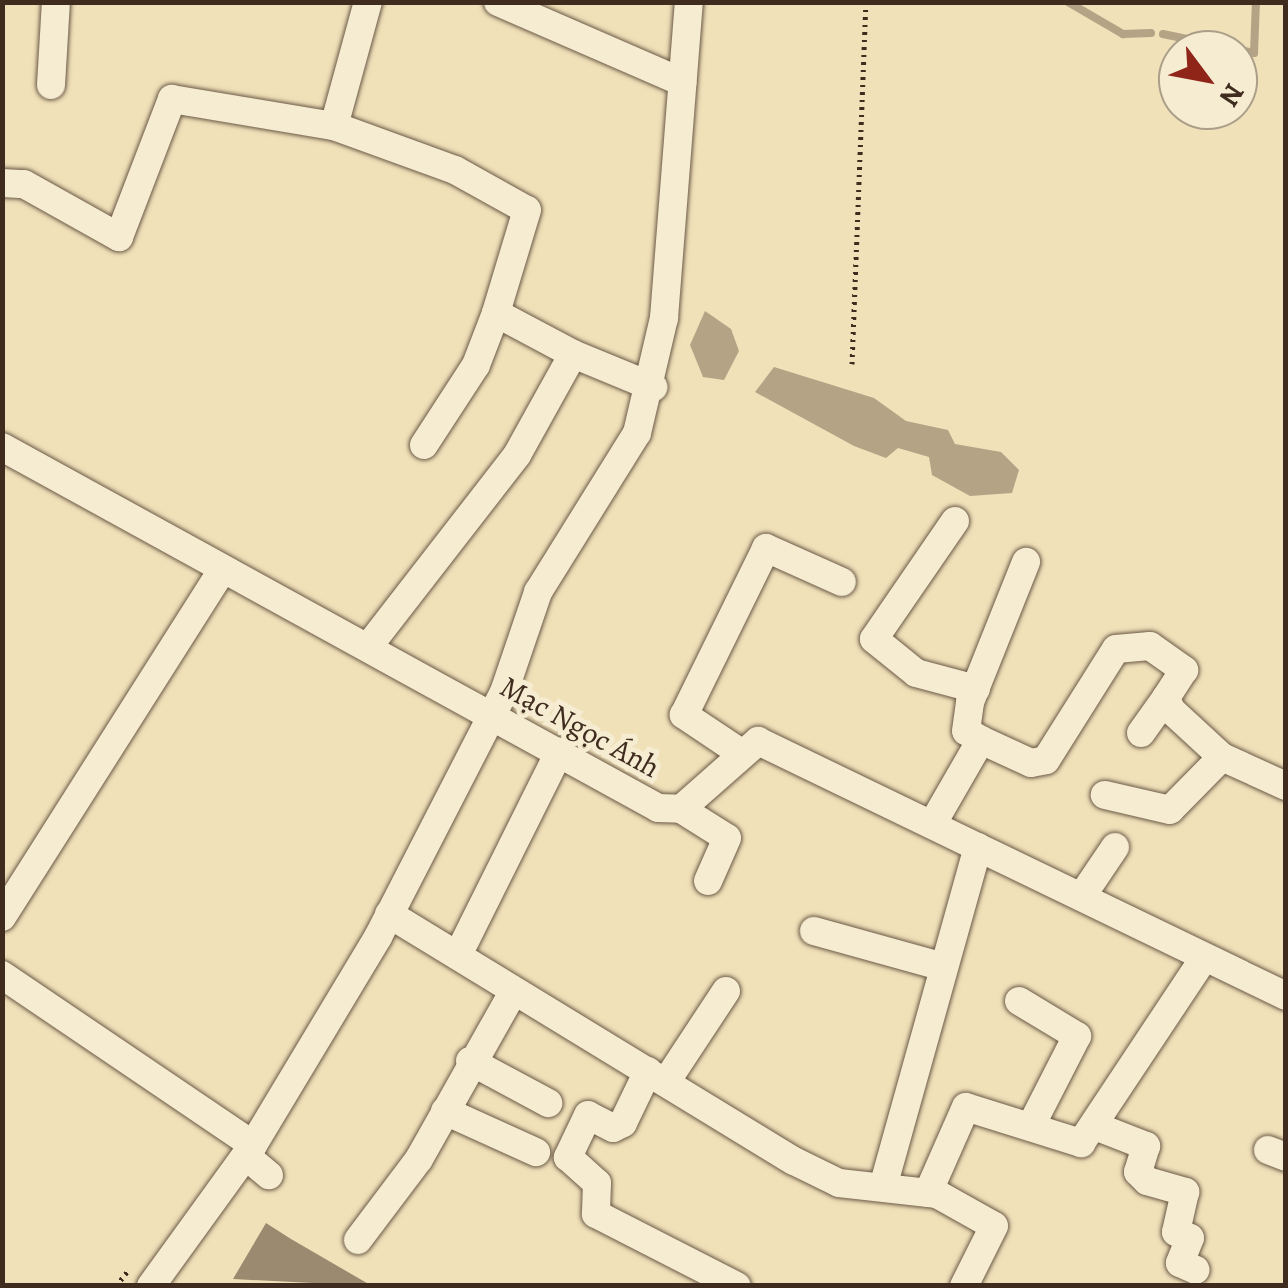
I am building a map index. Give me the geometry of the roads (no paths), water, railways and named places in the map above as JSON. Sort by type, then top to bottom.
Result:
[{"type":"street","points":[[51,85],[56,2]]},
{"type":"street","points":[[334,126],[368,2]]},
{"type":"street","points":[[498,2],[682,82]]},
{"type":"street","points":[[152,1286],[250,1150],[389,914],[492,715],[538,592],[619,472],[653,387],[689,2]]},
{"type":"street","points":[[2,183],[24,184],[119,237],[172,99],[334,126],[455,170],[527,210],[476,366],[424,444]]},
{"type":"street","points":[[496,313],[574,354],[653,387]]},
{"type":"street","points":[[368,647],[517,454],[574,354]]},
{"type":"street","name":"Mạc Ngọc Ánh","points":[[2,446],[658,808],[681,810],[741,753]]},
{"type":"street","points":[[955,522],[874,639],[916,673],[976,689]]},
{"type":"street","points":[[842,582],[766,548],[684,715],[741,753],[762,742],[1286,996]]},
{"type":"street","points":[[1026,562],[976,689],[966,731],[1030,763],[1046,760],[1116,649],[1150,646],[1184,670],[1142,733]]},
{"type":"street","points":[[2,918],[222,570]]},
{"type":"street","points":[[1166,698],[1222,758],[1286,786]]},
{"type":"street","points":[[933,823],[980,740]]},
{"type":"street","points":[[459,953],[559,752]]},
{"type":"street","points":[[1105,795],[1170,810],[1222,758]]},
{"type":"street","points":[[681,810],[727,838],[708,881]]},
{"type":"street","points":[[884,1187],[940,966],[978,847]]},
{"type":"street","points":[[1082,896],[1114,847]]},
{"type":"street","points":[[389,914],[459,953],[513,992],[794,1162],[840,1183],[928,1193],[994,1226],[964,1286]]},
{"type":"street","points":[[814,931],[940,966]]},
{"type":"street","points":[[928,1193],[966,1108],[1032,1124],[1082,1142],[1204,958]]},
{"type":"street","points":[[2,975],[250,1150],[269,1174]]},
{"type":"street","points":[[726,991],[623,1123],[613,1128],[588,1115],[568,1157],[597,1184],[596,1214],[621,1221],[737,1286]]},
{"type":"street","points":[[358,1240],[446,1111],[470,1061],[513,992]]},
{"type":"street","points":[[1020,1001],[1077,1036],[1032,1124]]},
{"type":"street","points":[[470,1061],[548,1103]]},
{"type":"street","points":[[446,1111],[536,1152]]},
{"type":"street","points":[[1095,1126],[1146,1146],[1138,1172],[1147,1181],[1185,1192],[1176,1232],[1190,1238],[1180,1263],[1196,1270]]},
{"type":"waterway","points":[[1068,2],[1123,34],[1151,33]]},
{"type":"waterway","points":[[1255,30],[1256,2]]}]
